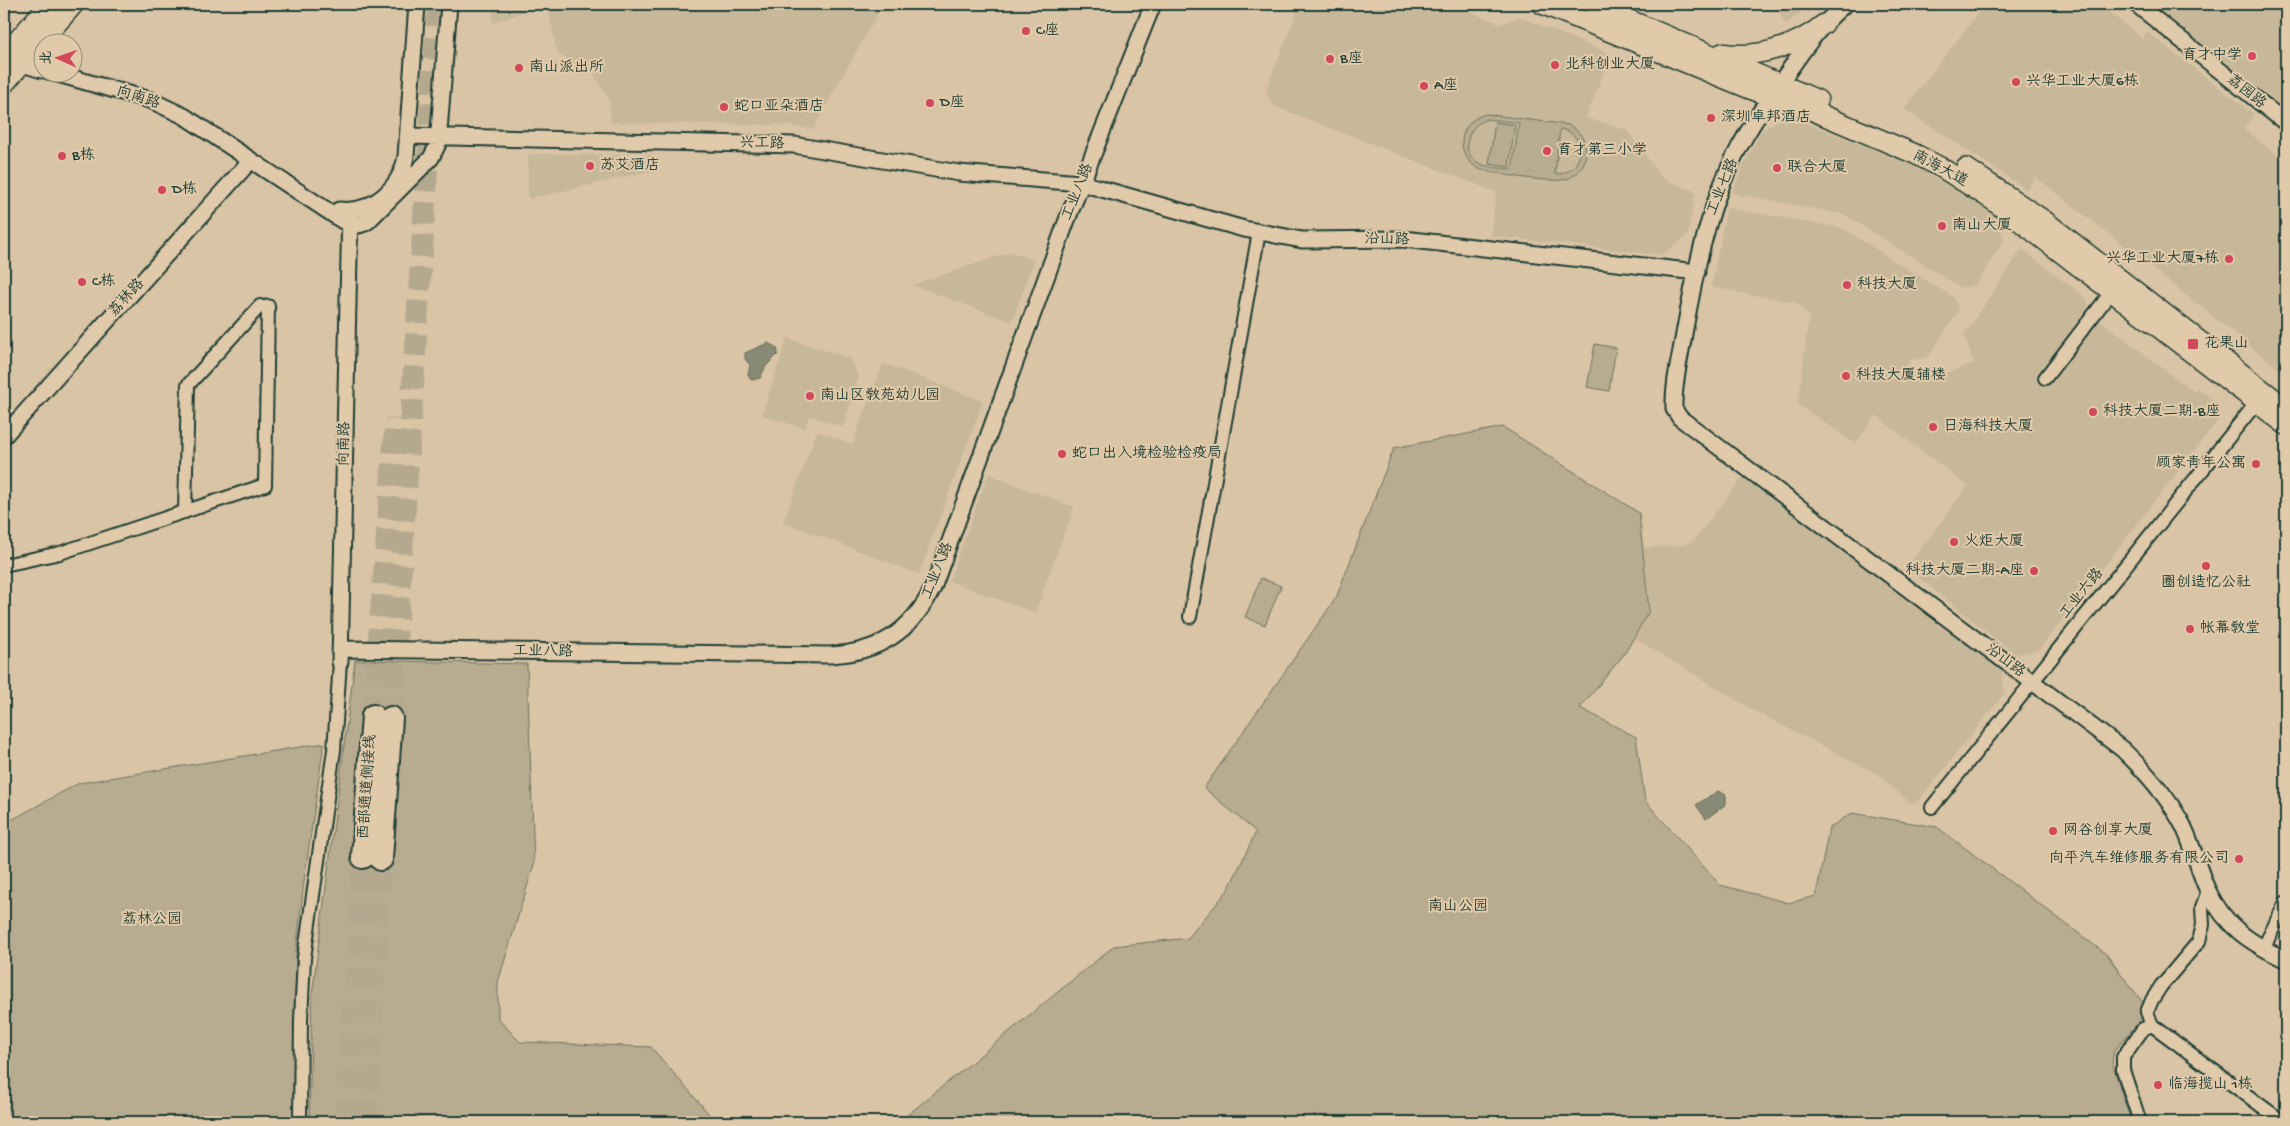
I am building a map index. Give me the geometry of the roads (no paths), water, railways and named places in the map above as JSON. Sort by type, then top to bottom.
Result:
[{"type":"highway","name":"西部通道侧接线","points":[[372,858],[382,717]]},
{"type":"main road","points":[[4,84],[10,59],[49,4]]},
{"type":"main road","points":[[10,59],[74,4]]},
{"type":"main road","name":"南海大道","points":[[1542,4],[1920,144],[1975,173],[2044,222],[2286,408]]},
{"type":"main road","name":"南海大道","points":[[1592,4],[1704,50],[1815,112],[1942,168],[1992,200],[2286,425]]},
{"type":"main road","points":[[1704,50],[1729,54],[1773,50],[1807,36],[1824,24]]},
{"type":"street","points":[[417,4],[405,164],[395,184],[373,204],[349,218],[361,225],[368,221],[436,151],[440,138],[449,4]]},
{"type":"street","name":"工业八路","points":[[340,651],[829,646],[858,642],[885,631],[907,614],[916,603],[924,585],[1078,183],[1143,4]]},
{"type":"street","name":"工业八路","points":[[1078,183],[1153,4]]},
{"type":"street","name":"工业七路","points":[[1674,404],[1687,319],[1697,272],[1711,214],[1728,169],[1753,123],[1776,90],[1824,24],[1845,4]]},
{"type":"street","name":"荔园路","points":[[2136,4],[2286,123]]},
{"type":"street","points":[[10,59],[32,67]]},
{"type":"street","name":"向南路","points":[[82,81],[161,104],[184,116],[318,204],[349,218],[340,651]]},
{"type":"street","name":"兴工路","points":[[408,136],[794,145],[959,173],[1078,183]]},
{"type":"street","name":"荔林路","points":[[4,436],[250,160]]},
{"type":"street","name":"沿山路","points":[[1078,183],[1259,232],[1302,240],[1403,239],[1697,272]]},
{"type":"street","points":[[1190,617],[1259,232]]},
{"type":"street","points":[[2045,378],[2112,291]]},
{"type":"street","points":[[4,565],[60,553],[185,512],[265,485],[264,306],[188,385],[185,512]]},
{"type":"street","name":"工业六路","points":[[1932,807],[2257,402]]},
{"type":"street","name":"沿山路","points":[[1674,404],[1674,409],[1680,418],[2122,749],[2152,780],[2180,820],[2191,843],[2208,891],[2235,930],[2263,949],[2286,960]]},
{"type":"street","points":[[300,1122],[304,958],[334,750],[340,651]]},
{"type":"street","points":[[2208,891],[2202,907],[2203,934],[2152,1000],[2147,1012],[2152,1025],[2283,1122]]},
{"type":"street","points":[[2263,949],[2286,902]]},
{"type":"street","points":[[2140,1122],[2123,1070],[2123,1057],[2143,1029],[2152,1025]]},
{"type":"tunnel","points":[[391,718],[438,4]]},
{"type":"tunnel","points":[[373,716],[396,419]]},
{"type":"tunnel","points":[[345,1122],[363,857]]},
{"type":"tunnel","points":[[366,1122],[381,859]]},
{"type":"place","name":"C座","points":[[1026,31]]},
{"type":"place","name":"育才中学","points":[[2252,56]]},
{"type":"place","name":"B座","points":[[1330,59]]},
{"type":"place","name":"北科创业大厦","points":[[1555,65]]},
{"type":"place","name":"南山派出所","points":[[519,68]]},
{"type":"place","name":"兴华工业大厦6栋","points":[[2016,82]]},
{"type":"place","name":"A座","points":[[1424,86]]},
{"type":"place","name":"D座","points":[[930,103]]},
{"type":"place","name":"蛇口亚朵酒店","points":[[724,107]]},
{"type":"place","name":"深圳卓邦酒店","points":[[1711,118]]},
{"type":"place","name":"育才第三小学","points":[[1547,151]]},
{"type":"place","name":"B栋","points":[[62,156]]},
{"type":"place","name":"苏艾酒店","points":[[590,166]]},
{"type":"place","name":"联合大厦","points":[[1777,168]]},
{"type":"place","name":"D栋","points":[[162,190]]},
{"type":"place","name":"南山大厦","points":[[1942,226]]},
{"type":"place","name":"兴华工业大厦7栋","points":[[2229,259]]},
{"type":"place","name":"C栋","points":[[82,282]]},
{"type":"place","name":"科技大厦","points":[[1847,285]]},
{"type":"place","name":"花果山","points":[[2193,344]]},
{"type":"place","name":"科技大厦辅楼","points":[[1846,376]]},
{"type":"place","name":"南山区教苑幼儿园","points":[[810,396]]},
{"type":"place","name":"科技大厦二期-B座","points":[[2093,412]]},
{"type":"place","name":"日海科技大厦","points":[[1933,427]]},
{"type":"place","name":"蛇口出入境检验检疫局","points":[[1062,454]]},
{"type":"place","name":"顾家青年公寓","points":[[2256,464]]},
{"type":"place","name":"火炬大厦","points":[[1954,542]]},
{"type":"place","name":"圈创造忆公社","points":[[2206,566]]},
{"type":"place","name":"科技大厦二期-A座","points":[[2034,571]]},
{"type":"place","name":"帐幕教堂","points":[[2190,629]]},
{"type":"place","name":"网谷创享大厦","points":[[2053,831]]},
{"type":"place","name":"向平汽车维修服务有限公司","points":[[2239,859]]},
{"type":"place","name":"临海揽山 1栋","points":[[2158,1085]]},
{"type":"park label","name":"南山公园","points":[[1458,907]]},
{"type":"park label","name":"荔林公园","points":[[152,920]]}]
